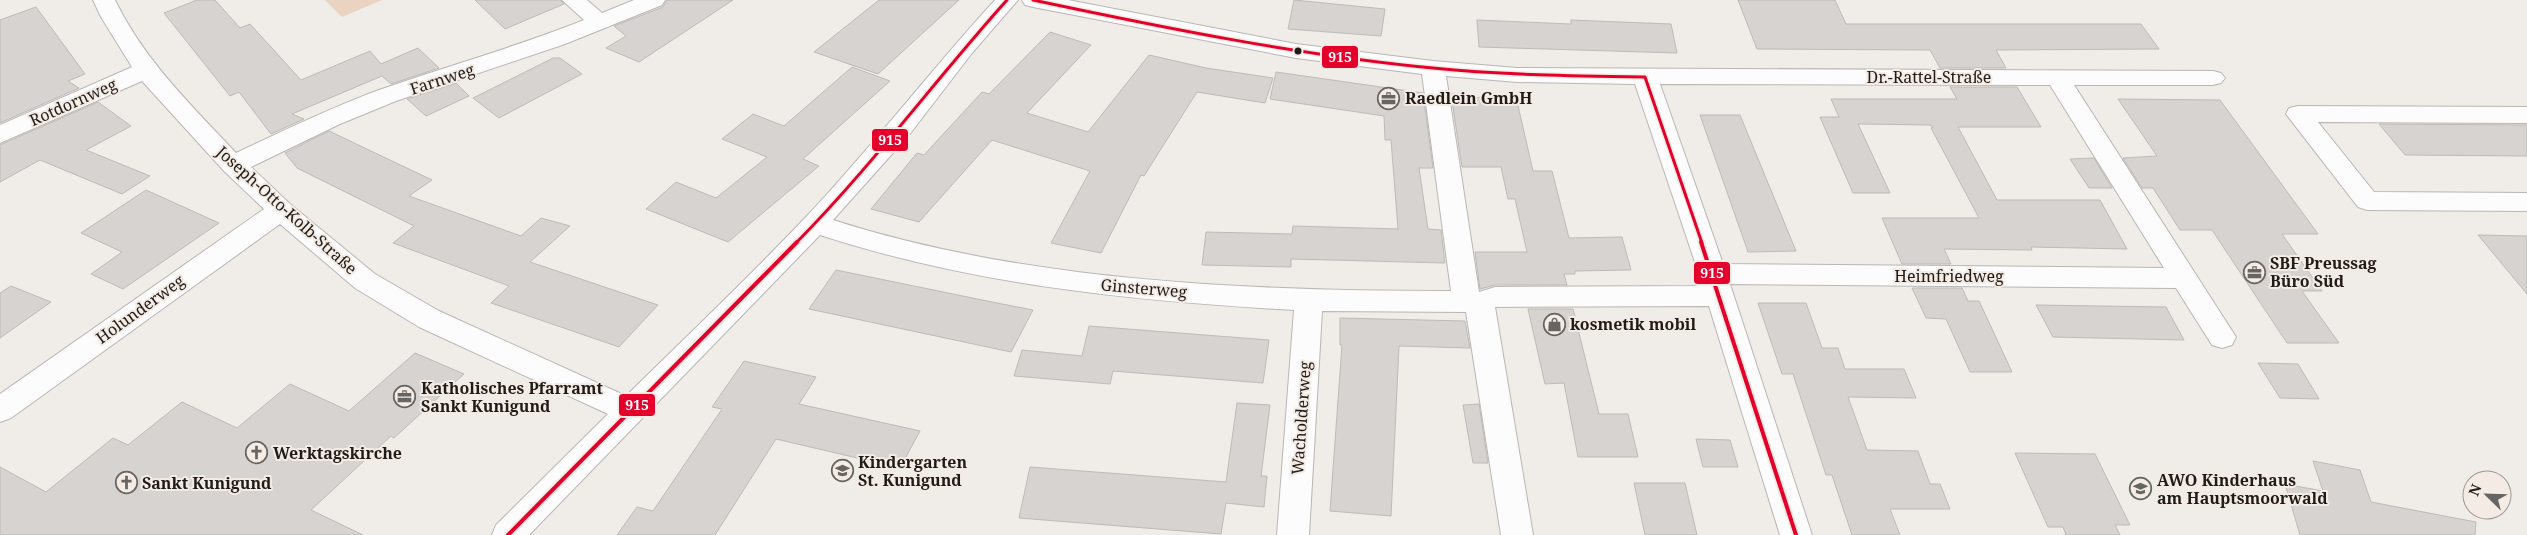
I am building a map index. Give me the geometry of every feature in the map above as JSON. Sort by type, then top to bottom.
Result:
[{"type":"street","name":"Joseph-Otto-Kolb-Straße","points":[[104,0],[112,17],[146,70],[233,165],[281,210],[365,280],[429,319],[629,411]]},
{"type":"street","points":[[573,0],[601,23]]},
{"type":"street","name":"Farnweg","points":[[233,165],[359,107],[601,23],[654,0]]},
{"type":"street","points":[[508,535],[629,411],[752,290],[815,224],[900,129],[964,48],[1007,0]]},
{"type":"street","name":"Dr.-Rattel-Straße","points":[[1033,0],[1267,46],[1433,68],[1517,75],[2213,78]]},
{"type":"street","points":[[1433,68],[1473,302],[1517,535]]},
{"type":"street","name":"Rotdornweg","points":[[0,135],[146,70]]},
{"type":"street","points":[[1645,77],[1716,285],[1796,535]]},
{"type":"street","points":[[2057,77],[2222,337]]},
{"type":"street","points":[[2527,115],[2298,114],[2367,201],[2527,202]]},
{"type":"street","name":"Holunderweg","points":[[0,410],[281,210]]},
{"type":"street","name":"Ginsterweg","points":[[815,224],[859,239],[1001,271],[1104,285],[1309,300],[1473,302]]},
{"type":"street","name":"Heimfriedweg","points":[[1473,302],[1495,296],[1716,285],[2186,278]]},
{"type":"street","name":"Wacholderweg","points":[[1293,535],[1309,300]]},
{"type":"shaded area","points":[[325,0],[382,0],[342,17]]},
{"type":"building","points":[[197,0],[215,0],[240,28],[250,24],[301,80],[370,51],[381,64],[418,48],[439,68],[391,84],[382,76],[292,114],[304,119],[271,134],[239,92],[230,96],[164,13]]},
{"type":"building","points":[[475,0],[560,0],[564,4],[505,29]]},
{"type":"building","points":[[667,0],[733,0],[639,62],[606,48],[626,36],[614,26],[663,7]]},
{"type":"building","points":[[879,0],[959,0],[878,74],[814,52]]},
{"type":"building","points":[[1294,0],[1385,9],[1381,36],[1288,29]]},
{"type":"building","points":[[1738,0],[1835,0],[1846,24],[2141,24],[2159,49],[1996,50],[2006,68],[1940,68],[1930,50],[1757,49]]},
{"type":"building","points":[[36,7],[85,74],[68,81],[79,88],[0,123],[0,20]]},
{"type":"building","points":[[1477,20],[1571,24],[1571,20],[1671,24],[1677,53],[1479,47]]},
{"type":"building","points":[[1050,32],[1091,45],[1027,113],[1088,132],[1149,55],[1206,68],[1273,78],[1265,103],[1197,92],[1144,176],[1141,175],[1101,253],[1051,243],[1090,171],[992,140],[919,222],[871,209],[917,153],[924,155],[982,92],[989,94]]},
{"type":"building","points":[[553,58],[560,58],[582,74],[499,118],[473,98]]},
{"type":"building","points":[[852,67],[890,81],[803,159],[819,166],[728,242],[646,209],[676,182],[716,198],[767,157],[722,139],[753,114],[784,126]]},
{"type":"building","points":[[1276,72],[1423,93],[1433,168],[1419,168],[1428,229],[1441,230],[1445,263],[1291,259],[1291,267],[1202,265],[1206,232],[1292,234],[1293,226],[1398,229],[1391,140],[1385,140],[1384,116],[1270,99]]},
{"type":"building","points":[[456,83],[469,96],[426,116],[407,99]]},
{"type":"building","points":[[1950,87],[2017,87],[2041,127],[1958,127],[1997,200],[2100,200],[2127,249],[2031,247],[2032,250],[1944,249],[1951,264],[1902,264],[1882,218],[1979,218],[1931,128],[1933,127],[1930,125],[1858,124],[1890,193],[1853,193],[1820,117],[1839,117],[1831,99],[1957,99]]},
{"type":"building","points":[[1451,94],[1455,94],[1456,98],[1516,97],[1533,171],[1552,171],[1569,238],[1622,237],[1631,270],[1575,271],[1575,274],[1564,274],[1567,285],[1495,285],[1480,289],[1475,252],[1527,252],[1515,199],[1508,199],[1501,167],[1462,167]]},
{"type":"building","points":[[2118,99],[2220,100],[2318,234],[2282,234],[2322,291],[2302,291],[2339,343],[2287,343],[2212,230],[2180,230],[2153,188],[2142,188],[2123,158],[2157,156]]},
{"type":"building","points":[[98,102],[131,126],[86,150],[150,176],[122,194],[40,160],[0,182],[0,145]]},
{"type":"building","points":[[1700,115],[1740,115],[1796,251],[1748,252]]},
{"type":"building","points":[[2379,124],[2527,125],[2527,156],[2405,155]]},
{"type":"building","points":[[329,131],[432,180],[409,196],[521,236],[541,218],[570,226],[530,262],[658,305],[619,347],[491,303],[509,286],[393,243],[414,226],[297,168],[285,153]]},
{"type":"building","points":[[2094,158],[2112,188],[2089,188],[2070,159]]},
{"type":"building","points":[[146,190],[219,223],[123,289],[91,274],[122,252],[81,233]]},
{"type":"building","points":[[2478,235],[2527,236],[2527,294]]},
{"type":"building","points":[[836,270],[1033,310],[1011,352],[809,309]]},
{"type":"building","points":[[11,286],[51,302],[0,338],[0,293]]},
{"type":"building","points":[[1912,288],[1962,288],[1968,301],[1979,301],[2012,372],[1970,372],[1946,319],[1926,318]]},
{"type":"building","points":[[1758,303],[1806,303],[1822,348],[1838,348],[1845,369],[1904,369],[1916,398],[1848,397],[1867,450],[1918,451],[1930,484],[1940,484],[1950,509],[1890,509],[1900,535],[1852,535],[1832,475],[1826,475],[1793,374],[1782,374]]},
{"type":"building","points":[[2036,305],[2166,307],[2184,340],[2053,337]]},
{"type":"building","points":[[1528,309],[1573,309],[1599,414],[1628,414],[1638,457],[1578,457],[1564,383],[1545,384]]},
{"type":"building","points":[[1340,318],[1465,321],[1470,348],[1399,346],[1391,516],[1330,511],[1342,345],[1340,345]]},
{"type":"building","points":[[1089,326],[1269,340],[1263,383],[1113,371],[1110,384],[1014,376],[1022,350],[1082,356]]},
{"type":"building","points":[[415,353],[464,374],[394,438],[391,436],[311,510],[363,535],[0,535],[0,467],[46,492],[113,438],[128,445],[182,402],[237,428],[290,384],[349,411]]},
{"type":"building","points":[[744,361],[816,377],[799,404],[920,431],[900,468],[776,439],[715,535],[617,535],[637,507],[653,511],[722,409],[712,407]]},
{"type":"building","points":[[2258,363],[2298,364],[2319,399],[2280,398]]},
{"type":"building","points":[[1237,403],[1270,405],[1261,476],[1267,476],[1264,507],[1226,503],[1221,534],[1019,518],[1030,467],[1226,482]]},
{"type":"building","points":[[1479,404],[1488,463],[1473,463],[1463,405]]},
{"type":"building","points":[[1696,439],[1730,440],[1738,467],[1703,467]]},
{"type":"building","points":[[2015,453],[2095,454],[2130,525],[2115,525],[2120,535],[2066,535],[2063,527],[2048,527]]},
{"type":"building","points":[[2313,461],[2360,470],[2371,502],[2476,522],[2475,535],[2300,535],[2285,484],[2323,491]]},
{"type":"building","points":[[1634,483],[1685,483],[1697,535],[1645,535]]},
{"type":"transit line","name":"915","points":[[508,535],[815,224],[900,129],[964,48],[1007,0]]},
{"type":"transit line","name":"915","points":[[1033,0],[1232,40],[1332,56],[1486,72],[1565,76],[1645,77],[1720,296],[1796,535]]},
{"type":"place","name":"Raedlein GmbH","points":[[1389,98]]},
{"type":"place","name":"SBF Preussag Büro Süd","points":[[2254,272]]},
{"type":"place","name":"kosmetik mobil","points":[[1554,324]]},
{"type":"place","name":"Katholisches Pfarramt Sankt Kunigund","points":[[405,397]]},
{"type":"place","name":"Werktagskirche","points":[[257,453]]},
{"type":"place","name":"Kindergarten St. Kunigund","points":[[842,471]]},
{"type":"place","name":"Sankt Kunigund","points":[[126,483]]},
{"type":"place","name":"AWO Kinderhaus am Hauptsmoorwald","points":[[2141,489]]}]
